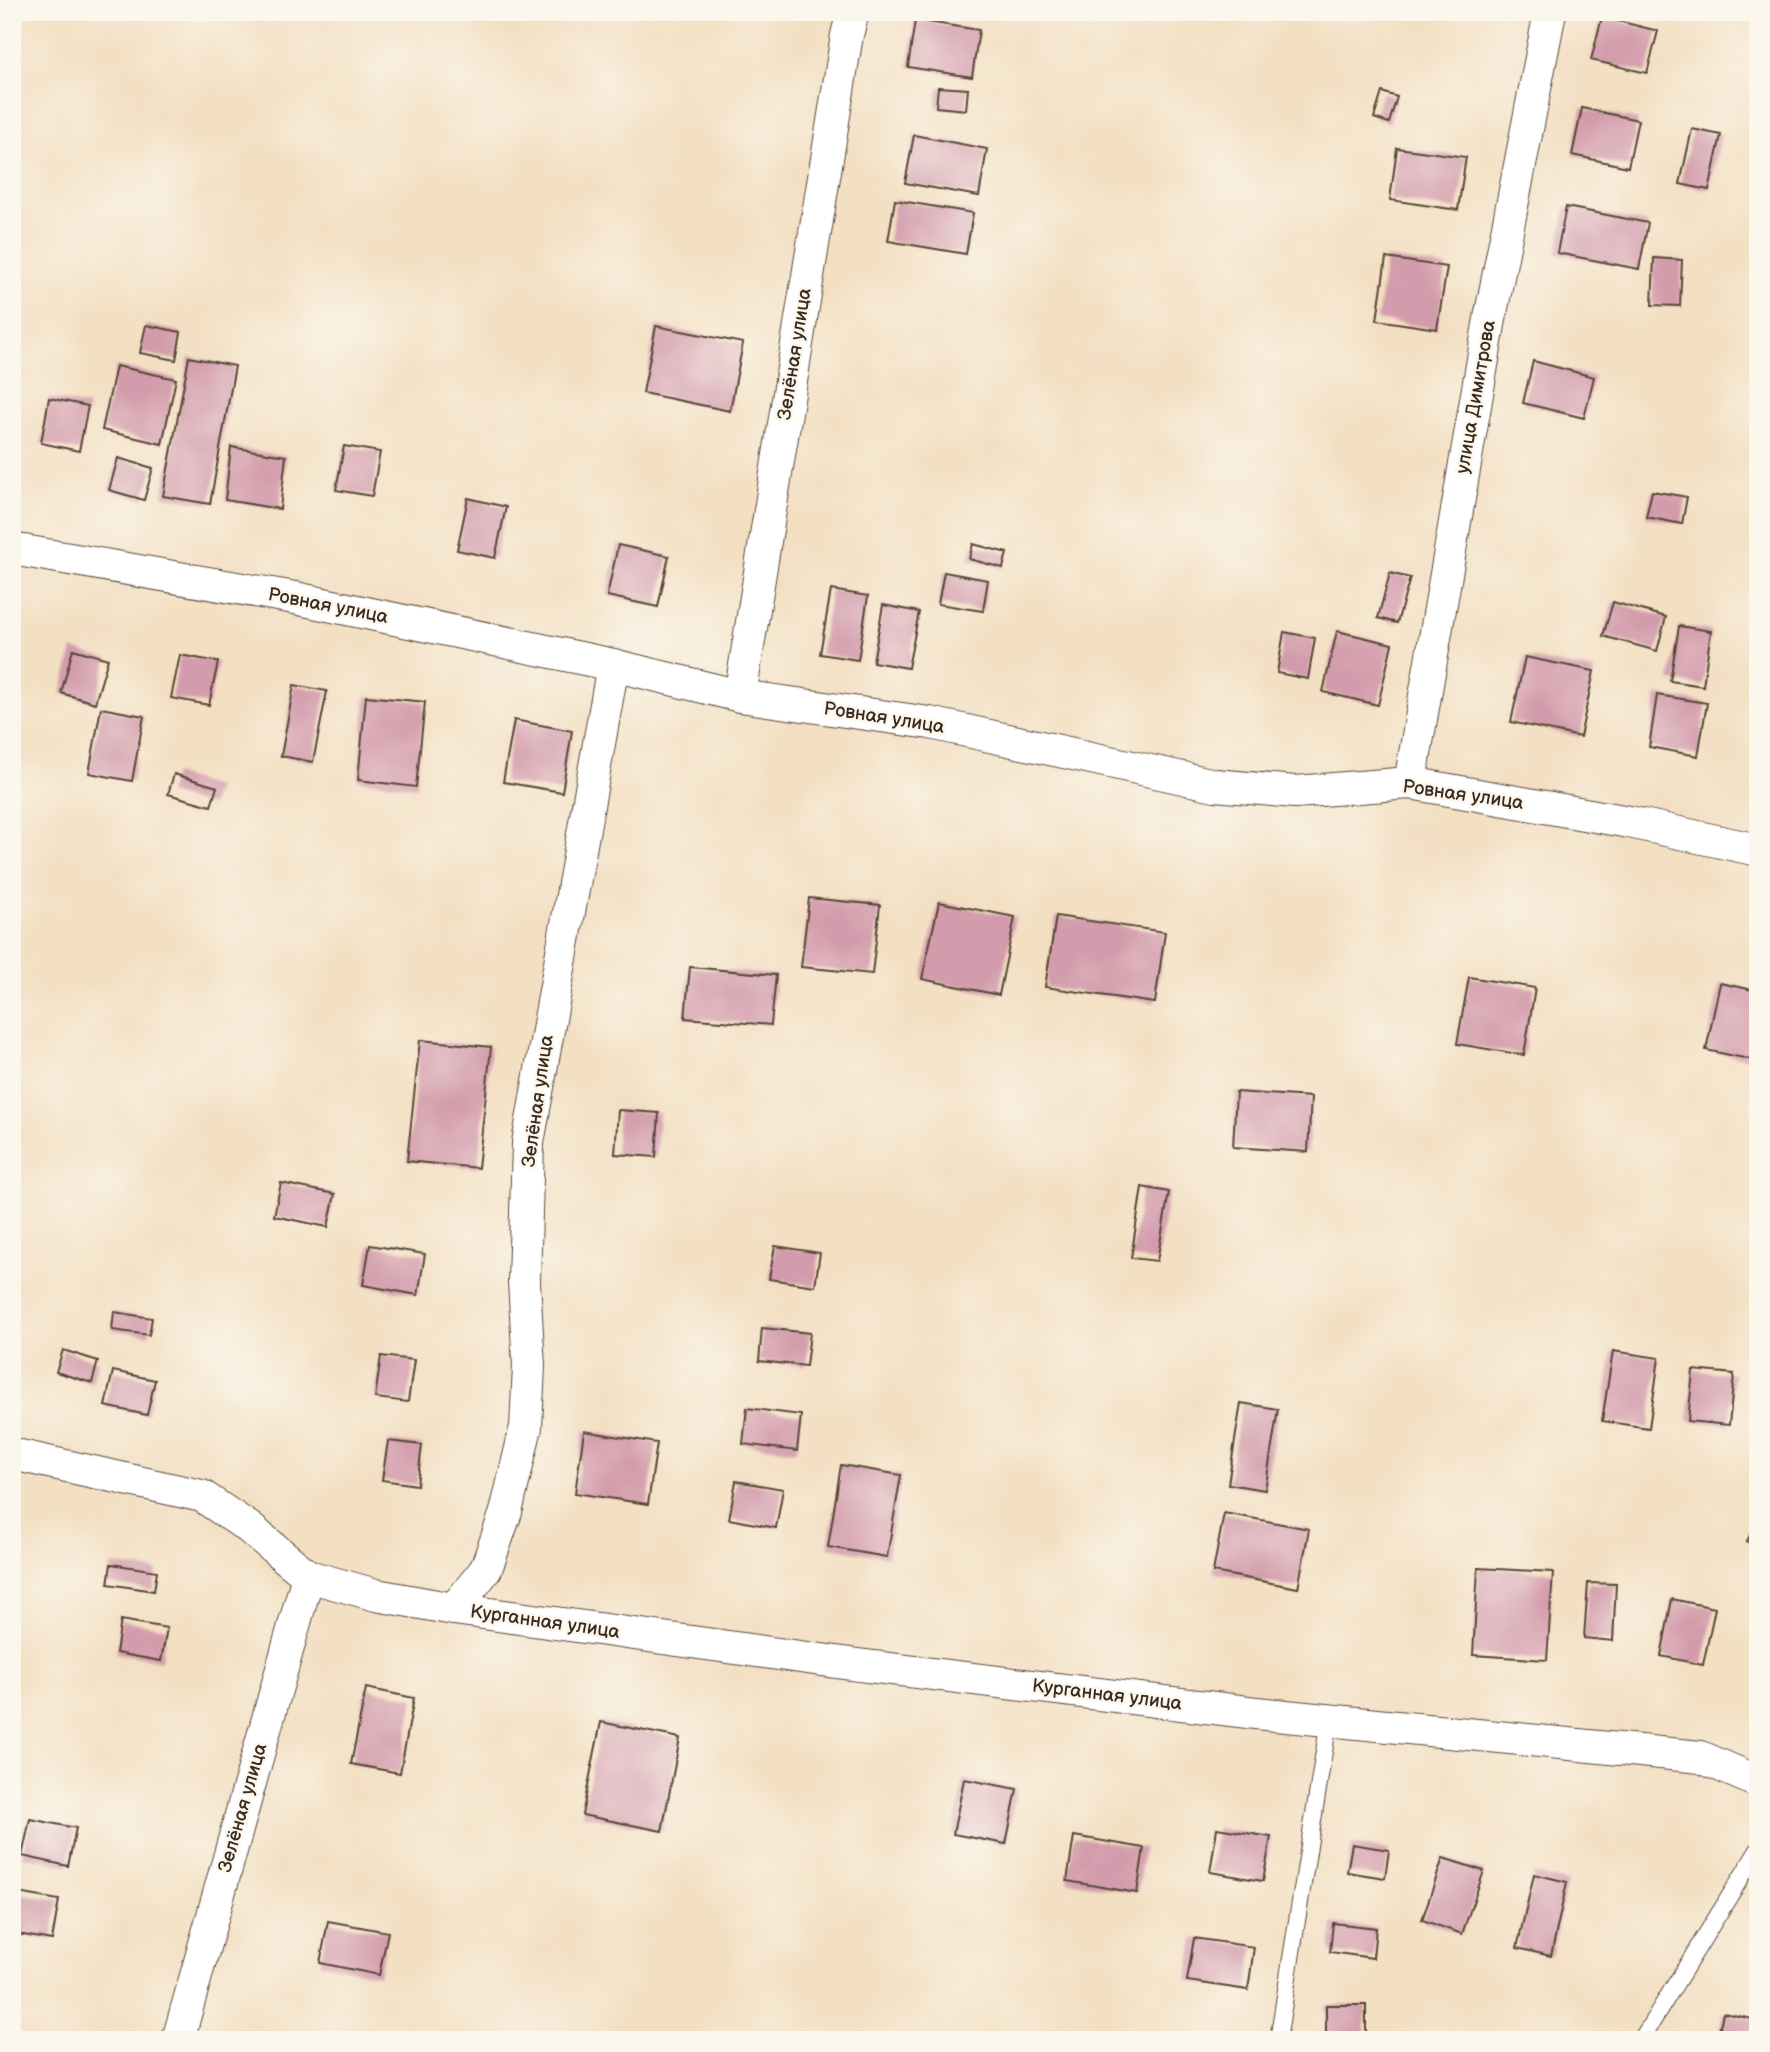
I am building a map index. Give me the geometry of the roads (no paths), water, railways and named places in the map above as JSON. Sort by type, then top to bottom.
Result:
[{"type":"street","name":"Зелёная улица","points":[[740,696],[840,76],[853,12]]},
{"type":"street","name":"улица Димитрова","points":[[1410,783],[1491,313],[1550,12]]},
{"type":"street","name":"Ровная улица","points":[[12,549],[295,598],[613,665],[740,696],[930,723],[1215,785],[1294,792],[1410,783],[1629,822],[1758,850]]},
{"type":"street","name":"Зелёная улица","points":[[454,1609],[486,1569],[506,1512],[526,1427],[529,1366],[524,1282],[528,1143],[613,665]]},
{"type":"street","points":[[12,1454],[202,1496],[248,1528],[308,1576]]},
{"type":"street","name":"Зелёная улица","points":[[178,2040],[308,1576]]},
{"type":"street","name":"Курганная улица","points":[[308,1576],[376,1595],[454,1609],[858,1665],[1329,1720],[1701,1758],[1758,1782]]},
{"type":"lane","points":[[1278,2040],[1329,1720]]},
{"type":"lane","points":[[1641,2040],[1758,1850]]}]
